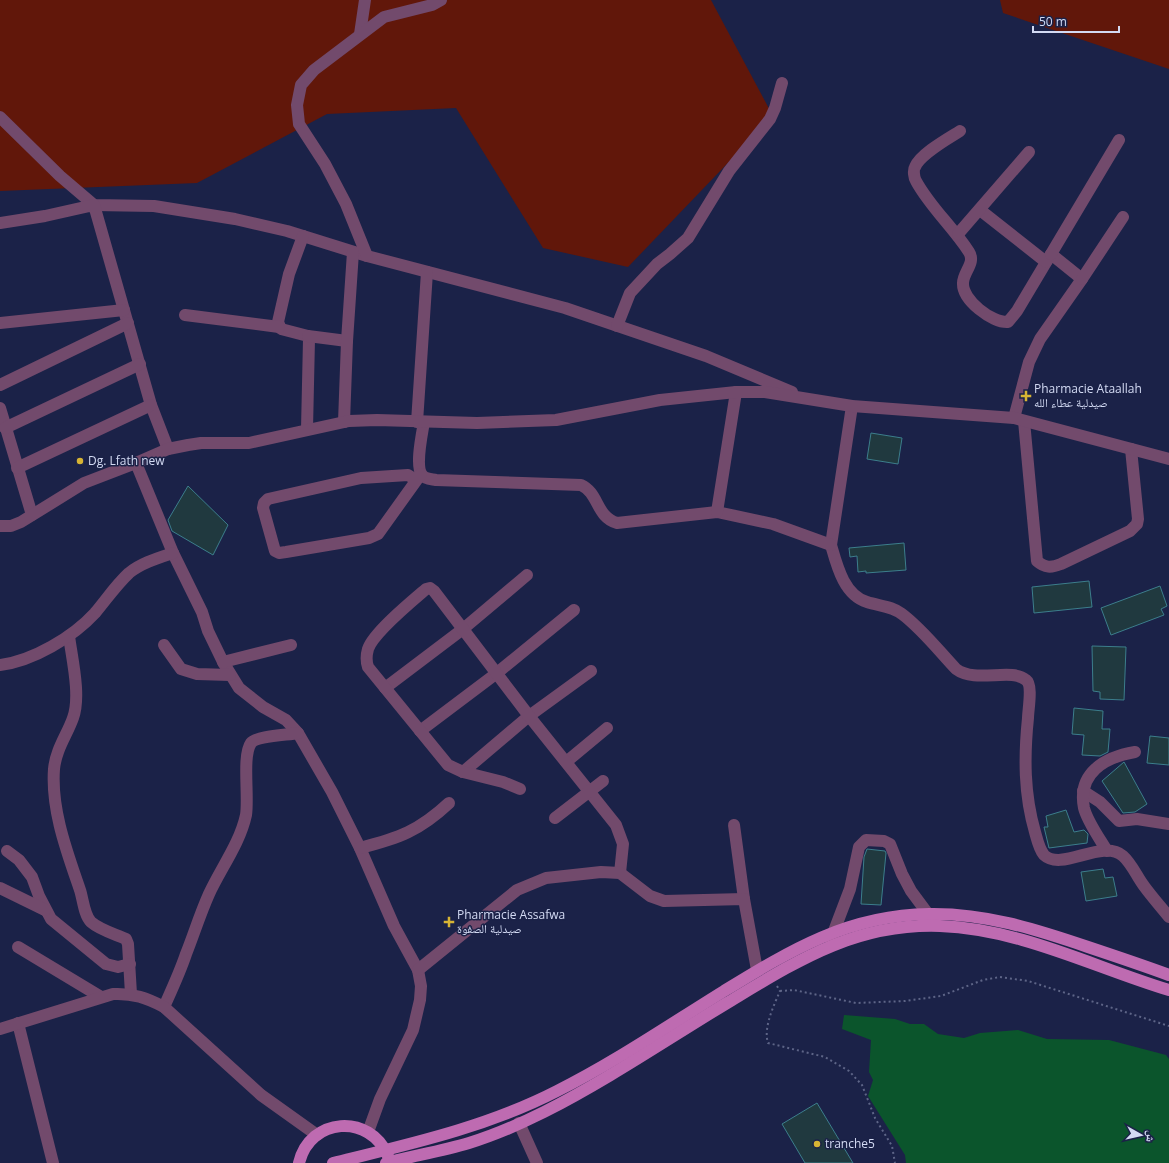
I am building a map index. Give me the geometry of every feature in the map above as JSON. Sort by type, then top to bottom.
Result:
[{"type":"main road","points":[[334,1163],[486,1122],[558,1091],[757,970],[803,944],[835,931],[880,919],[928,914],[971,916],[1013,923],[1169,975]]},
{"type":"main road","points":[[299,1163],[303,1151],[316,1135],[328,1128],[342,1126],[355,1127],[368,1132],[378,1139],[386,1150],[389,1163],[468,1143],[519,1123],[567,1099],[769,978],[829,946],[882,930],[938,926],[982,931],[1017,938],[1169,990]]},
{"type":"street","points":[[360,34],[365,0]]},
{"type":"street","points":[[367,256],[346,204],[325,164],[299,124],[297,105],[301,85],[314,70],[384,17],[410,5],[432,5],[441,0]]},
{"type":"street","points":[[617,326],[630,293],[657,264],[688,238],[729,171],[770,119],[776,108],[782,83]]},
{"type":"street","points":[[0,117],[60,176],[94,205],[151,405],[168,449]]},
{"type":"street","points":[[960,131],[929,151],[915,166],[915,180],[924,194],[958,234],[971,258],[971,264],[963,279],[964,290],[985,313],[1003,322],[1008,322],[1012,318],[1119,140]]},
{"type":"street","points":[[958,234],[1029,152]]},
{"type":"street","points":[[0,223],[45,216],[94,205],[154,206],[235,219],[303,236],[367,256],[565,308],[706,356],[808,399]]},
{"type":"street","points":[[980,210],[1082,280]]},
{"type":"street","points":[[1123,217],[1082,280],[1040,339],[1029,362],[1019,420],[1037,561],[1043,566],[1050,567],[1061,564],[1130,531],[1137,524],[1138,519],[1131,449]]},
{"type":"street","points":[[279,327],[279,314],[289,274],[303,236]]},
{"type":"street","points":[[344,422],[346,341],[353,252]]},
{"type":"street","points":[[427,272],[419,477],[378,534],[369,538],[286,552],[275,551],[263,508],[264,503],[268,500],[361,478],[408,475],[419,477],[436,480],[581,485],[590,491],[604,517],[617,523],[717,512],[773,524],[831,545]]},
{"type":"street","points":[[0,323],[33,321],[124,310]]},
{"type":"street","points":[[186,315],[279,327],[308,336],[346,341]]},
{"type":"street","points":[[0,385],[128,323]]},
{"type":"street","points":[[307,429],[308,336]]},
{"type":"street","points":[[5,428],[140,364]]},
{"type":"street","points":[[717,512],[736,392]]},
{"type":"street","points":[[0,526],[11,526],[84,483],[168,449],[200,443],[249,443],[344,422],[377,420],[522,423],[556,420],[660,400],[736,392],[765,392],[852,406],[1019,420],[1169,459]]},
{"type":"street","points":[[17,468],[151,405]]},
{"type":"street","points":[[852,406],[831,545],[837,567],[851,592],[858,598],[904,615],[956,669],[963,674],[1019,676],[1028,682],[1029,694],[1025,754],[1025,784],[1038,844],[1045,855],[1056,859],[1068,859],[1091,852],[1107,851],[1123,856],[1143,886],[1169,917]]},
{"type":"street","points":[[0,408],[32,515]]},
{"type":"street","points":[[136,463],[173,553],[202,612],[208,631],[222,662],[230,675],[245,692],[263,708],[282,718],[298,733],[332,792],[360,848],[394,926],[418,970],[421,986],[420,1000],[413,1030],[380,1099],[368,1132]]},
{"type":"street","points":[[0,665],[42,651],[69,636],[89,619],[130,572],[173,553]]},
{"type":"street","points":[[385,688],[463,629],[527,575]]},
{"type":"street","points":[[520,789],[503,782],[463,772],[448,765],[368,667],[366,660],[368,649],[374,638],[430,588],[434,591],[529,716],[616,825],[624,844],[620,872]]},
{"type":"street","points":[[420,732],[497,673],[574,610]]},
{"type":"street","points":[[69,636],[74,680],[75,707],[73,717],[56,754],[53,781],[54,796],[73,873],[87,916],[96,925],[126,939],[130,964],[131,994]]},
{"type":"street","points":[[164,645],[182,669],[197,674],[230,675]]},
{"type":"street","points":[[222,662],[291,645]]},
{"type":"street","points":[[463,772],[529,716],[591,672]]},
{"type":"street","points":[[566,762],[607,728]]},
{"type":"street","points":[[164,1007],[183,963],[200,914],[242,826],[247,801],[247,753],[250,744],[253,740],[259,738],[285,736],[298,733]]},
{"type":"street","points":[[1107,851],[1085,809],[1083,791],[1087,781],[1099,765],[1116,756],[1135,752]]},
{"type":"street","points":[[555,818],[603,781]]},
{"type":"street","points":[[1083,791],[1100,802],[1119,821],[1137,819],[1169,824]]},
{"type":"street","points":[[360,848],[407,834],[437,814],[449,803]]},
{"type":"street","points":[[734,826],[744,899],[757,970]]},
{"type":"street","points":[[829,946],[850,889],[860,847],[866,840],[884,841],[890,844],[902,874],[928,914],[938,926]]},
{"type":"street","points":[[7,851],[19,860],[32,877],[51,919],[106,964],[118,967],[130,964]]},
{"type":"street","points":[[418,970],[517,890],[546,878],[601,872],[620,872],[650,896],[664,900],[744,899]]},
{"type":"street","points":[[0,888],[46,910]]},
{"type":"street","points":[[18,947],[101,997]]},
{"type":"street","points":[[0,1029],[113,994],[131,994],[147,998],[164,1007],[261,1095],[316,1135]]},
{"type":"street","points":[[18,1023],[53,1163]]},
{"type":"street","points":[[519,1123],[537,1163]]},
{"type":"path","points":[[780,991],[794,990],[856,1003],[905,1001],[941,996],[983,980],[1000,977],[1028,981],[1169,1026]]},
{"type":"path","points":[[769,978],[780,991]]},
{"type":"path","points":[[780,991],[769,1023],[766,1037],[768,1043],[825,1057],[849,1071],[862,1085],[874,1118],[892,1146],[895,1163]]},
{"type":"shaded area","points":[[0,0],[711,0],[773,116],[628,267],[543,248],[456,108],[327,114],[197,183],[0,191]]},
{"type":"shaded area","points":[[1000,0],[1169,0],[1169,69],[1003,13]]},
{"type":"shaded area","points":[[844,1015],[895,1019],[910,1024],[924,1024],[938,1034],[964,1038],[980,1033],[1018,1030],[1047,1039],[1109,1040],[1166,1055],[1169,1059],[1169,1163],[906,1163],[905,1155],[868,1096],[873,1080],[869,1072],[871,1040],[842,1029]]},
{"type":"building","points":[[871,433],[902,438],[898,464],[867,459]]},
{"type":"building","points":[[188,486],[228,525],[213,555],[172,531],[168,520]]},
{"type":"building","points":[[904,543],[906,570],[866,573],[866,571],[858,572],[857,556],[850,557],[849,548]]},
{"type":"building","points":[[1089,581],[1092,607],[1034,613],[1032,587]]},
{"type":"building","points":[[1160,586],[1167,606],[1161,609],[1164,615],[1111,635],[1101,608]]},
{"type":"building","points":[[1092,646],[1126,647],[1124,700],[1100,699],[1100,692],[1093,691]]},
{"type":"building","points":[[1074,708],[1103,711],[1102,729],[1110,729],[1108,752],[1100,756],[1082,755],[1084,735],[1072,734]]},
{"type":"building","points":[[1150,736],[1169,738],[1169,765],[1147,763]]},
{"type":"building","points":[[1124,762],[1147,804],[1135,812],[1123,813],[1102,781]]},
{"type":"building","points":[[1066,810],[1074,832],[1084,830],[1088,834],[1087,843],[1049,848],[1044,827],[1048,827],[1046,816]]},
{"type":"building","points":[[867,849],[885,851],[886,853],[881,905],[861,904],[864,857]]},
{"type":"building","points":[[1103,869],[1105,878],[1113,877],[1117,896],[1086,901],[1081,872]]},
{"type":"building","name":"tranche5","points":[[817,1103],[853,1163],[805,1163],[782,1124]]},
{"type":"place","name":"Pharmacie Ataallah صيدلية عطاء الله","points":[[1026,396]]},
{"type":"place","name":"Dg. Lfath new","points":[[80,461]]},
{"type":"place","name":"Pharmacie Assafwa صيدلية الصفوة","points":[[449,922]]},
{"type":"place","name":"tranche5","points":[[817,1144]]}]
